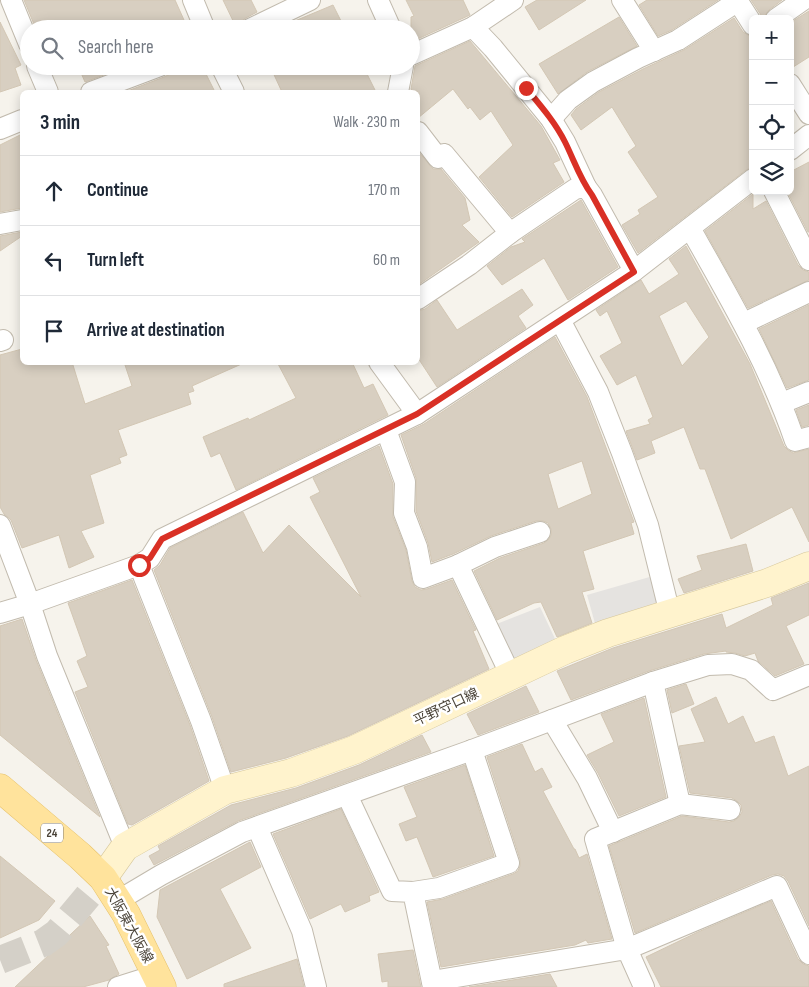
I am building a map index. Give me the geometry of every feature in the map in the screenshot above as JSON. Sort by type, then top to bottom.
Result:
[{"type":"main road","name":"平野守口線","points":[[103,878],[125,847],[226,790],[291,773],[354,750],[564,650],[608,632],[767,583],[809,566]]},
{"type":"main road","name":"大阪東大阪線","points":[[0,788],[103,878],[119,900],[159,981]]},
{"type":"street","points":[[11,0],[20,22]]},
{"type":"street","points":[[193,0],[201,20]]},
{"type":"street","points":[[269,20],[310,0]]},
{"type":"street","points":[[378,0],[387,20]]},
{"type":"street","points":[[420,51],[473,26],[513,0]]},
{"type":"street","points":[[622,0],[654,51]]},
{"type":"street","points":[[782,15],[803,0]]},
{"type":"street","points":[[551,119],[568,100],[593,82],[638,58],[678,40],[737,1],[749,19]]},
{"type":"street","points":[[473,26],[551,119],[565,142],[586,187],[634,272]]},
{"type":"street","points":[[41,75],[47,90]]},
{"type":"street","points":[[96,90],[136,75]]},
{"type":"street","points":[[226,75],[233,90]]},
{"type":"street","points":[[398,90],[402,75]]},
{"type":"street","points":[[794,90],[809,114]]},
{"type":"street","points":[[0,129],[20,121]]},
{"type":"street","points":[[420,135],[438,158],[444,154],[510,233]]},
{"type":"street","points":[[794,147],[809,135]]},
{"type":"street","points":[[0,613],[139,565],[150,558],[162,539],[417,414],[634,272],[749,182]]},
{"type":"street","points":[[420,298],[575,189],[586,187]]},
{"type":"street","points":[[776,195],[809,260]]},
{"type":"street","points":[[0,224],[20,220]]},
{"type":"street","points":[[690,228],[744,323],[782,403],[795,441],[809,437]]},
{"type":"street","points":[[744,323],[809,292]]},
{"type":"street","points":[[560,320],[598,392],[622,453],[648,525],[670,614]]},
{"type":"street","points":[[381,365],[417,414]]},
{"type":"street","points":[[782,403],[809,392]]},
{"type":"street","points":[[386,430],[405,482],[404,513],[417,547],[423,578],[458,565],[495,547],[540,532]]},
{"type":"street","points":[[0,525],[30,604],[47,656],[125,847]]},
{"type":"street","points":[[139,565],[201,721],[226,790]]},
{"type":"street","points":[[458,565],[511,676]]},
{"type":"street","points":[[119,900],[161,875],[242,832],[472,750],[652,682],[708,665],[732,664],[751,670],[773,690],[809,674]]},
{"type":"street","points":[[652,682],[680,804]]},
{"type":"street","points":[[552,720],[587,778],[613,832]]},
{"type":"street","points":[[347,795],[392,891],[413,892],[439,888],[509,863],[472,750]]},
{"type":"street","points":[[644,987],[627,950],[595,839],[680,804],[730,810]]},
{"type":"street","points":[[257,827],[302,932],[316,987]]},
{"type":"street","points":[[413,892],[432,984],[627,950],[777,886],[809,954]]},
{"type":"street","points":[[118,987],[159,981]]},
{"type":"shaded area","points":[[653,576],[662,608],[596,627],[587,595]]},
{"type":"shaded area","points":[[540,607],[557,643],[513,664],[494,625]]},
{"type":"building","points":[[24,0],[175,0],[184,20],[32,20]]},
{"type":"building","points":[[223,0],[251,0],[257,12],[243,20],[233,20]]},
{"type":"building","points":[[406,0],[463,0],[470,15],[420,38],[420,20],[411,20],[411,17],[414,16]]},
{"type":"building","points":[[537,0],[586,0],[539,30],[525,7]]},
{"type":"building","points":[[647,0],[718,0],[672,30],[658,36],[639,5]]},
{"type":"building","points":[[751,0],[782,0],[765,15],[761,15]]},
{"type":"building","points":[[333,5],[340,20],[297,20]]},
{"type":"building","points":[[809,11],[809,57],[794,66],[794,60],[794,20]]},
{"type":"building","points":[[619,17],[637,46],[587,72],[558,94],[539,64]]},
{"type":"building","points":[[734,18],[743,32],[749,36],[749,169],[638,253],[622,225],[640,214],[638,210],[658,197],[628,152],[636,146],[612,107],[581,130],[571,115],[599,92],[684,50]]},
{"type":"building","points":[[0,22],[20,63],[20,66],[15,68],[21,85],[0,92]]},
{"type":"building","points":[[470,41],[541,126],[560,160],[553,163],[564,182],[512,217],[479,177],[513,145],[491,111],[480,120],[470,107],[468,109],[453,89],[420,116],[420,90],[411,89],[413,75],[420,75],[420,64]]},
{"type":"building","points":[[82,75],[104,75],[85,82]]},
{"type":"building","points":[[168,75],[206,75],[214,90],[130,90]]},
{"type":"building","points":[[274,75],[368,75],[375,90],[281,90]]},
{"type":"building","points":[[20,135],[20,208],[0,212],[0,145]]},
{"type":"building","points":[[420,153],[433,169],[441,169],[465,198],[470,220],[462,225],[479,242],[420,284]]},
{"type":"building","points":[[809,162],[809,232],[789,195],[794,195],[794,170]]},
{"type":"building","points":[[752,195],[753,209],[766,201],[798,265],[803,270],[809,272],[809,280],[748,308],[705,231]]},
{"type":"building","points":[[581,200],[618,267],[568,300],[544,258],[502,285],[487,266],[511,247],[525,242],[522,239]]},
{"type":"building","points":[[20,232],[20,237],[0,251],[0,236]]},
{"type":"building","points":[[686,246],[750,364],[784,446],[793,453],[809,449],[809,542],[792,507],[731,539],[705,469],[700,469],[684,427],[651,441],[655,453],[637,460],[626,431],[650,424],[648,420],[653,417],[636,375],[617,385],[600,356],[622,343],[607,311],[600,316],[596,310],[641,280],[649,294],[679,274],[669,259]],"holes":[[[686,301],[709,337],[682,366],[659,316]]]},
{"type":"building","points":[[522,289],[533,305],[518,316],[526,328],[437,387],[420,361],[420,310],[437,300],[457,330]]},
{"type":"building","points":[[809,305],[809,380],[787,388],[759,329]]},
{"type":"building","points":[[555,337],[587,397],[634,522],[631,523],[634,534],[583,551],[594,589],[582,592],[592,623],[557,637],[541,602],[534,603],[497,620],[474,571],[500,558],[544,543],[551,535],[551,529],[548,523],[543,521],[536,521],[491,536],[432,562],[428,543],[416,511],[416,478],[401,435],[424,424]],"holes":[[[582,461],[592,494],[558,509],[548,474]]]},
{"type":"building","points":[[20,350],[20,365],[73,365],[85,404],[132,386],[125,365],[239,365],[192,386],[194,391],[188,393],[191,404],[118,430],[127,455],[119,458],[121,463],[90,475],[104,523],[81,531],[94,557],[69,568],[59,535],[22,548],[11,520],[0,507],[0,355]]},
{"type":"building","points":[[279,365],[353,365],[364,388],[373,384],[388,415],[236,490],[220,453],[211,457],[203,437],[248,418],[249,420],[296,398]]},
{"type":"building","points":[[809,405],[809,425],[802,427],[796,410]]},
{"type":"building","points":[[379,446],[393,484],[393,517],[406,550],[412,581],[415,587],[421,590],[452,580],[476,630],[473,631],[489,669],[348,736],[286,758],[231,772],[212,717],[154,570],[160,565],[170,548],[243,512],[263,553],[289,525],[361,597],[310,497],[320,492],[313,478]]},
{"type":"building","points":[[746,544],[753,571],[684,593],[678,579],[702,570],[697,556]]},
{"type":"building","points":[[132,580],[190,725],[209,781],[132,825],[128,824],[75,692],[88,687],[77,661],[87,656],[68,603]]},
{"type":"building","points":[[809,583],[809,615],[786,626],[804,664],[775,676],[758,661],[755,653],[745,656],[726,651],[704,654],[649,671],[571,700],[557,671],[613,648],[722,614],[726,628],[773,605],[771,598]]},
{"type":"building","points":[[22,619],[36,660],[100,817],[0,735],[0,626]]},
{"type":"building","points":[[686,684],[694,704],[672,713],[667,690]]},
{"type":"building","points":[[526,686],[539,712],[478,735],[467,714]]},
{"type":"building","points":[[716,697],[728,724],[743,716],[755,743],[774,736],[788,776],[809,766],[809,926],[788,881],[784,876],[778,874],[635,933],[609,846],[682,816],[729,822],[734,821],[742,812],[741,805],[732,798],[690,793],[679,746],[705,742],[691,709]]},
{"type":"building","points":[[644,698],[666,797],[619,816],[587,755],[614,742],[601,714]]},
{"type":"building","points":[[422,735],[431,752],[238,821],[154,865],[149,856],[160,850],[158,846],[231,805],[296,788],[359,765]]},
{"type":"building","points":[[522,744],[535,772],[542,768],[552,787],[543,791],[579,858],[587,854],[612,939],[588,943],[586,940],[575,945],[441,967],[427,902],[443,899],[513,874],[518,871],[520,866],[520,859],[487,757]]},
{"type":"building","points":[[465,765],[494,856],[433,877],[417,837],[406,841],[399,824],[417,817],[404,787]]},
{"type":"building","points":[[341,809],[379,892],[369,896],[370,901],[345,912],[341,904],[310,919],[273,834]]},
{"type":"building","points":[[250,842],[261,867],[220,889],[251,948],[187,979],[157,917],[160,890]]},
{"type":"building","points":[[0,856],[55,901],[39,920],[0,938]]},
{"type":"building","points":[[771,901],[798,959],[803,964],[809,966],[809,987],[661,987],[646,957],[698,932]]},
{"type":"building","points":[[90,916],[109,945],[106,946],[119,974],[109,980],[83,987],[15,987]]},
{"type":"building","points":[[413,950],[421,987],[388,987],[388,981],[382,982],[378,954]]},
{"type":"building","points":[[297,959],[304,987],[224,987],[224,984]]},
{"type":"building","points":[[550,974],[557,987],[469,987]]},
{"type":"tunnel","points":[[0,960],[43,943],[57,933],[103,878]]},
{"type":"route","points":[[139,565],[150,558],[162,539],[417,414],[634,272],[586,187],[565,142],[551,119],[526,88]]}]
